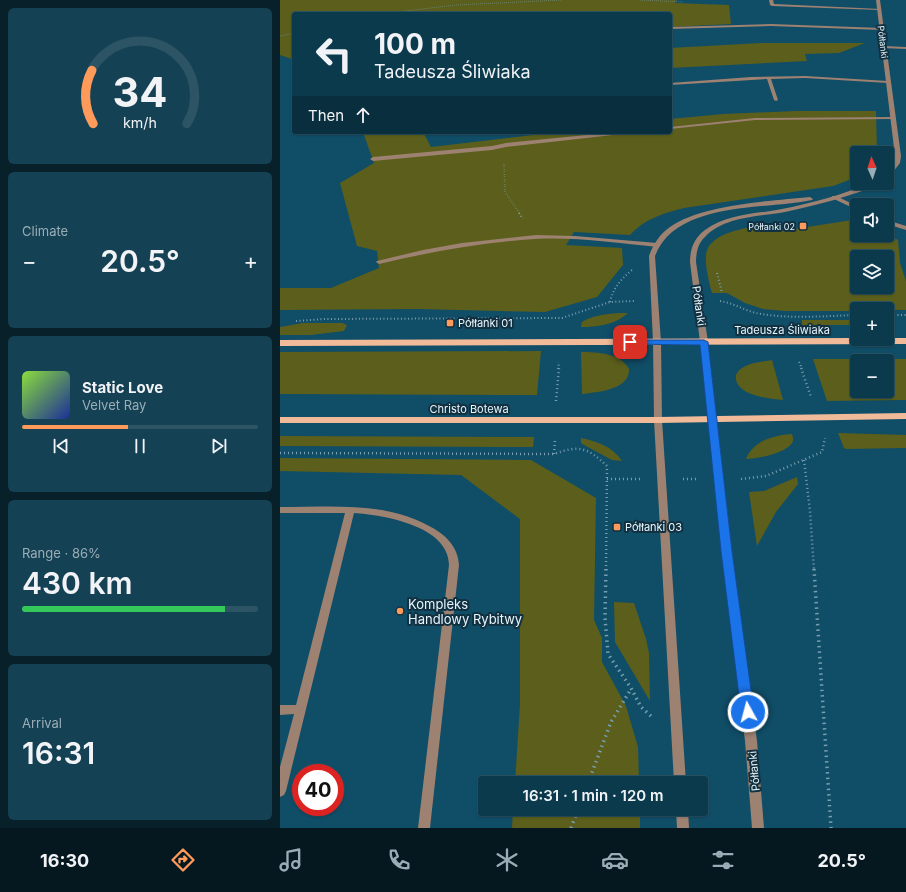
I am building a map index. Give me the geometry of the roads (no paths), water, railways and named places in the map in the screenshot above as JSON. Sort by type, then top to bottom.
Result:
[{"type":"main road","name":"Tadeusza Śliwiaka","points":[[657,342],[906,341]]},
{"type":"main road","points":[[280,344],[657,342]]},
{"type":"main road","points":[[658,420],[906,416]]},
{"type":"main road","name":"Christo Botewa","points":[[280,420],[658,420]]},
{"type":"street","points":[[771,0],[772,5],[879,9]]},
{"type":"street","name":"Półłanki","points":[[878,0],[898,156],[897,163],[894,167]]},
{"type":"street","points":[[672,28],[771,26],[882,29]]},
{"type":"street","points":[[884,47],[906,48]]},
{"type":"street","points":[[672,84],[810,77],[888,82]]},
{"type":"street","points":[[769,78],[776,100]]},
{"type":"street","points":[[672,128],[755,119],[893,118]]},
{"type":"street","points":[[373,160],[612,134]]},
{"type":"street","name":"Półłanki","points":[[758,828],[751,741],[726,544],[693,256],[695,246],[701,237],[714,227],[730,220],[784,210],[854,190]]},
{"type":"street","points":[[834,197],[850,205]]},
{"type":"street","name":"Półłanki","points":[[680,776],[658,420],[657,342],[652,256],[657,245],[674,227],[699,216],[762,204],[834,197]]},
{"type":"street","points":[[894,224],[906,228]]},
{"type":"street","points":[[379,262],[454,247],[536,237],[575,238],[657,245]]},
{"type":"street","points":[[280,510],[350,511],[397,516],[422,525],[442,539],[452,553],[454,565],[424,828]]},
{"type":"street","points":[[280,791],[350,511]]},
{"type":"street","points":[[280,710],[300,709]]},
{"type":"street","points":[[682,816],[683,828]]},
{"type":"place","name":"Półłanki 02","points":[[803,226]]},
{"type":"place","name":"Półłanki 01","points":[[450,323]]},
{"type":"place","name":"Półłanki 03","points":[[617,527]]},
{"type":"place","name":"Kompleks Handlowy Rybitwy","points":[[400,611]]}]
